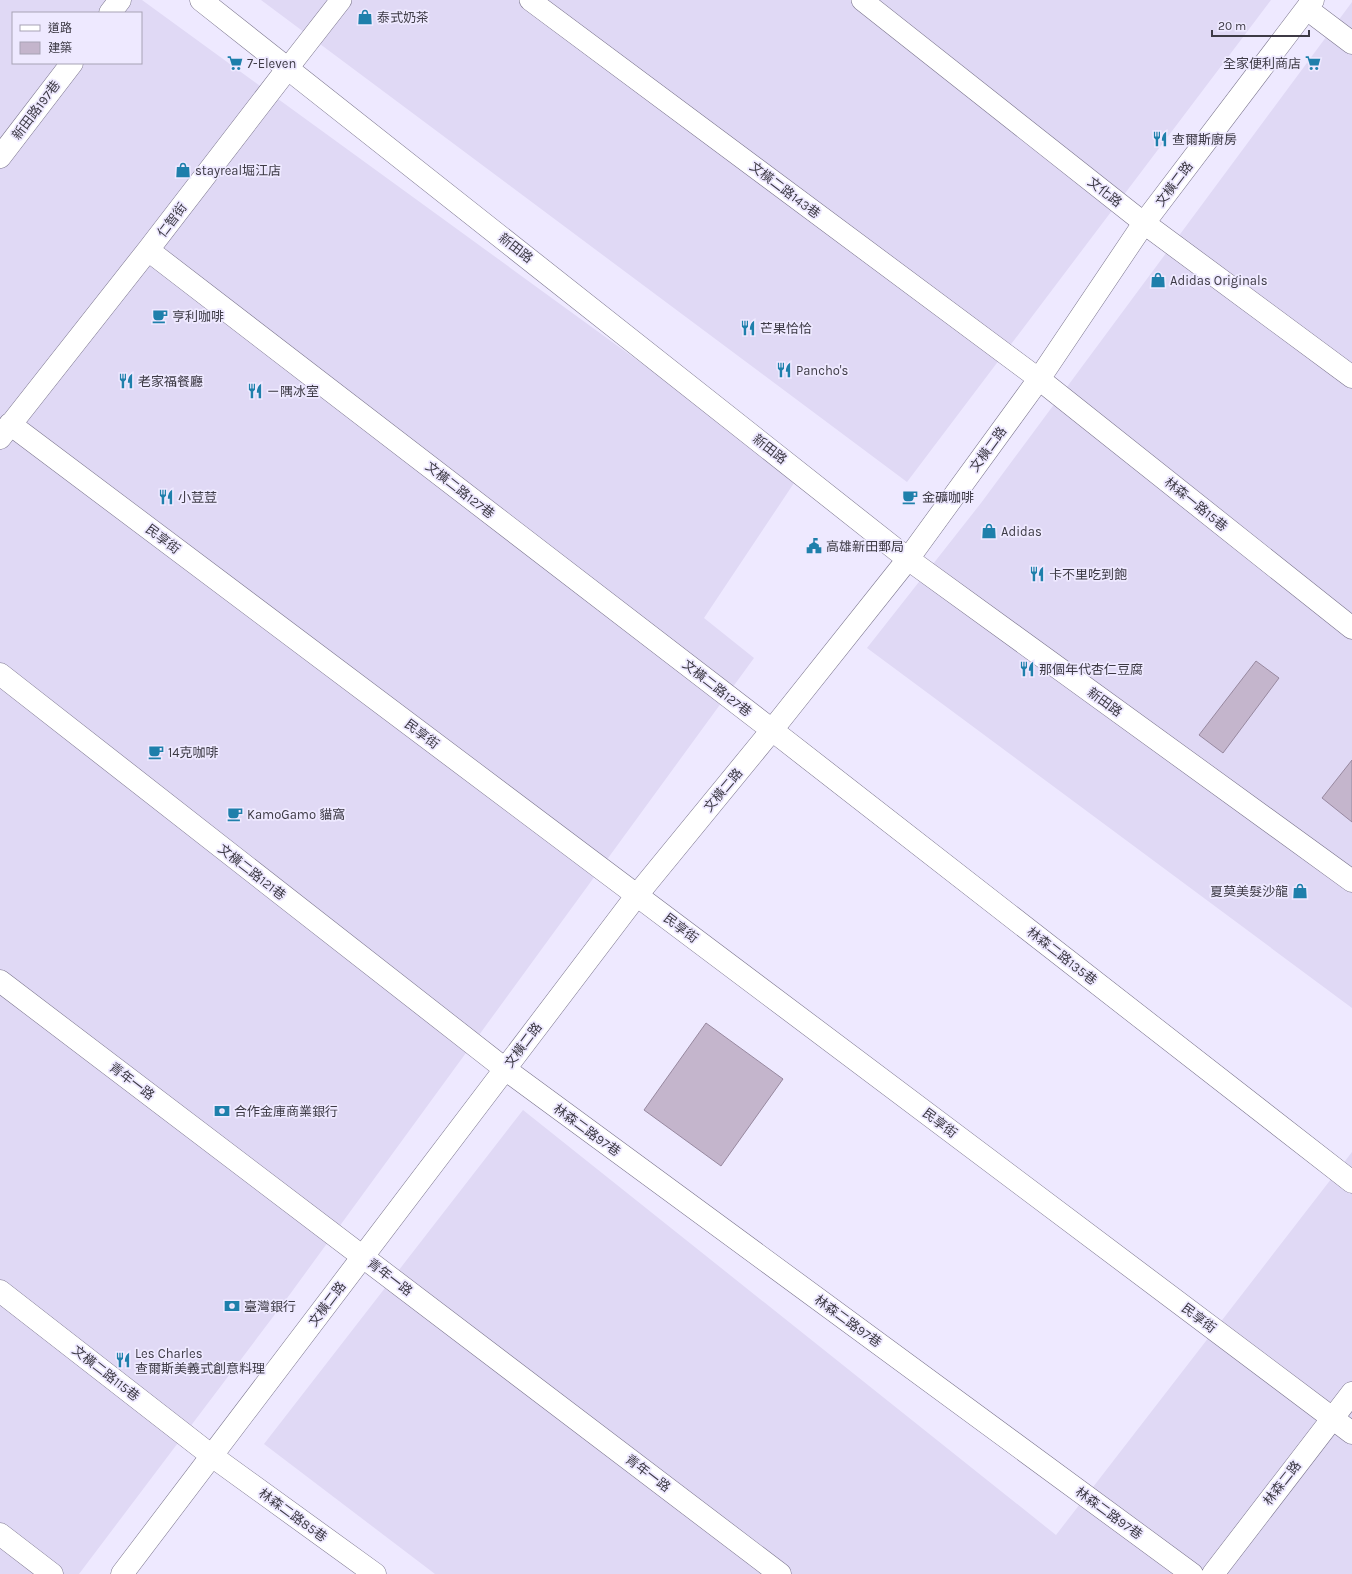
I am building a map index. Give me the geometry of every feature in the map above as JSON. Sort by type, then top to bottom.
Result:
[{"type":"street","points":[[111,12],[120,0]]},
{"type":"street","name":"新田路","points":[[201,0],[908,559],[1352,881]]},
{"type":"street","name":"仁智街","points":[[5,431],[148,250],[341,0]]},
{"type":"street","name":"文橫二路143巷","points":[[530,0],[1040,379]]},
{"type":"street","name":"文化路","points":[[862,0],[1144,223],[1352,377]]},
{"type":"street","points":[[1305,3],[1352,43]]},
{"type":"street","name":"文橫二路","points":[[122,1574],[637,895],[772,730],[908,559],[1040,379],[1144,223],[1305,3]]},
{"type":"street","name":"新田路197巷","points":[[0,157],[71,64]]},
{"type":"street","name":"文橫二路127巷","points":[[148,250],[772,730]]},
{"type":"street","name":"林森一路15巷","points":[[1040,379],[1352,628]]},
{"type":"street","name":"民享街","points":[[5,431],[637,895],[1352,1433]]},
{"type":"street","name":"文橫二路121巷","points":[[0,674],[505,1069]]},
{"type":"street","name":"林森二路135巷","points":[[772,730],[1352,1182]]},
{"type":"street","name":"青年一路","points":[[0,980],[780,1574]]},
{"type":"street","name":"林森二路97巷","points":[[505,1069],[1192,1574]]},
{"type":"street","name":"文橫二路115巷","points":[[0,1291],[212,1456]]},
{"type":"street","name":"林森二路","points":[[1213,1574],[1352,1393]]},
{"type":"street","name":"林森二路85巷","points":[[212,1456],[375,1574]]},
{"type":"street","points":[[0,1534],[52,1574]]},
{"type":"shaded area","points":[[0,0],[142,0],[798,477],[704,618],[754,658],[285,1301],[79,1574],[0,1574]]},
{"type":"shaded area","points":[[261,0],[1271,0],[907,482]]},
{"type":"shaded area","points":[[1352,2],[1352,1008],[867,648],[981,503]]},
{"type":"shaded area","points":[[523,1110],[1056,1535],[1352,1152],[1352,1574],[435,1574],[264,1444]]},
{"type":"building","points":[[1256,661],[1279,678],[1223,753],[1199,735]]},
{"type":"building","points":[[1352,760],[1352,822],[1322,798]]},
{"type":"building","points":[[706,1023],[783,1079],[721,1166],[644,1110]]},
{"type":"place","name":"泰式奶茶","points":[[365,17]]},
{"type":"place","name":"7-Eleven","points":[[235,63]]},
{"type":"place","name":"全家便利商店","points":[[1313,63]]},
{"type":"place","name":"查爾斯廚房","points":[[1160,139]]},
{"type":"place","name":"stayreal堀江店","points":[[183,170]]},
{"type":"place","name":"Adidas Originals","points":[[1158,280]]},
{"type":"place","name":"亨利咖啡","points":[[160,316]]},
{"type":"place","name":"芒果恰恰","points":[[748,328]]},
{"type":"place","name":"Pancho's","points":[[784,370]]},
{"type":"place","name":"老家福餐廳","points":[[126,381]]},
{"type":"place","name":"ㄧ隅冰室","points":[[255,391]]},
{"type":"place","name":"小荳荳","points":[[166,497]]},
{"type":"place","name":"金礦咖啡","points":[[910,497]]},
{"type":"place","name":"Adidas","points":[[989,531]]},
{"type":"place","name":"高雄新田郵局","points":[[814,546]]},
{"type":"place","name":"卡不里吃到飽","points":[[1037,574]]},
{"type":"place","name":"那個年代杏仁豆腐","points":[[1027,669]]},
{"type":"place","name":"14克咖啡","points":[[156,752]]},
{"type":"place","name":"KamoGamo 貓窩","points":[[235,814]]},
{"type":"place","name":"夏莫美髮沙龍","points":[[1300,891]]},
{"type":"place","name":"合作金庫商業銀行","points":[[222,1111]]},
{"type":"place","name":"臺灣銀行","points":[[232,1306]]},
{"type":"place","name":"Les Charles 查爾斯美義式創意料理","points":[[123,1360]]}]
